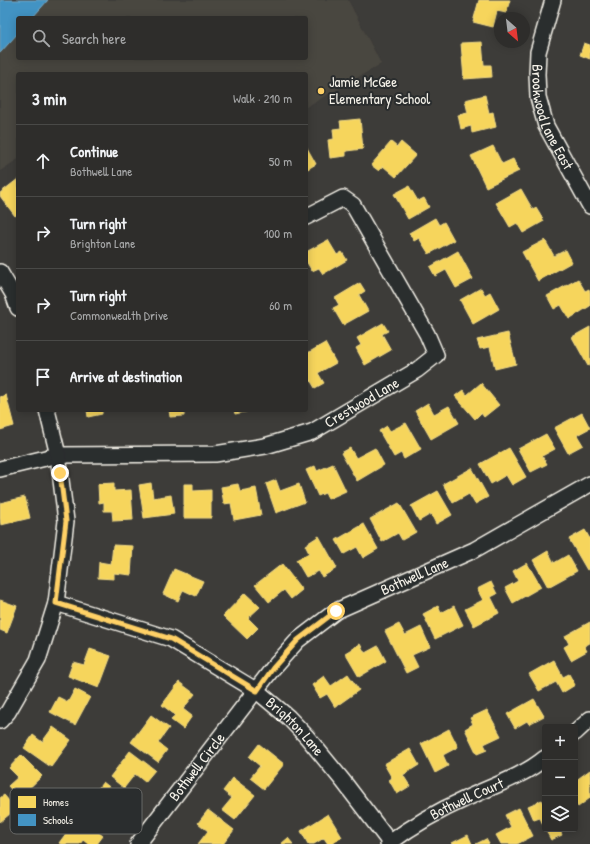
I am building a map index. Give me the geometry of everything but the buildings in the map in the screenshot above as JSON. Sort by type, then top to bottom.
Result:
[{"type":"street","name":"Brookwood Lane East","points":[[553,0],[538,52],[538,97],[546,126],[590,206]]},
{"type":"street","name":"Crestwood Lane","points":[[58,455],[215,454],[265,446],[312,432],[417,370],[436,355],[428,334],[353,205],[343,198],[308,217]]},
{"type":"street","points":[[0,272],[16,297]]},
{"type":"street","points":[[0,721],[8,712],[38,660],[56,603],[66,521],[58,455],[47,412]]},
{"type":"street","points":[[0,469],[58,455]]},
{"type":"street","name":"Bothwell Lane","points":[[257,691],[273,668],[298,640],[336,611],[474,550],[590,484]]},
{"type":"street","name":"Brighton Lane","points":[[56,603],[171,639],[257,691],[307,737],[344,781],[390,844]]},
{"type":"street","name":"Bothwell Circle","points":[[138,844],[257,691]]},
{"type":"street","points":[[578,730],[590,719]]},
{"type":"street","name":"Bothwell Court","points":[[390,844],[418,823],[464,799],[506,781],[543,760]]},
{"type":"shaded area","name":"Jamie McGee Elementary School","points":[[0,0],[348,0],[381,64],[308,106],[308,72],[16,72],[16,160],[0,171]]},
{"type":"place","name":"Jamie McGee Elementary School","points":[[321,91]]},
{"type":"route","points":[[60,473],[66,521],[56,603],[171,639],[257,691],[273,668],[298,640],[336,611]]}]
